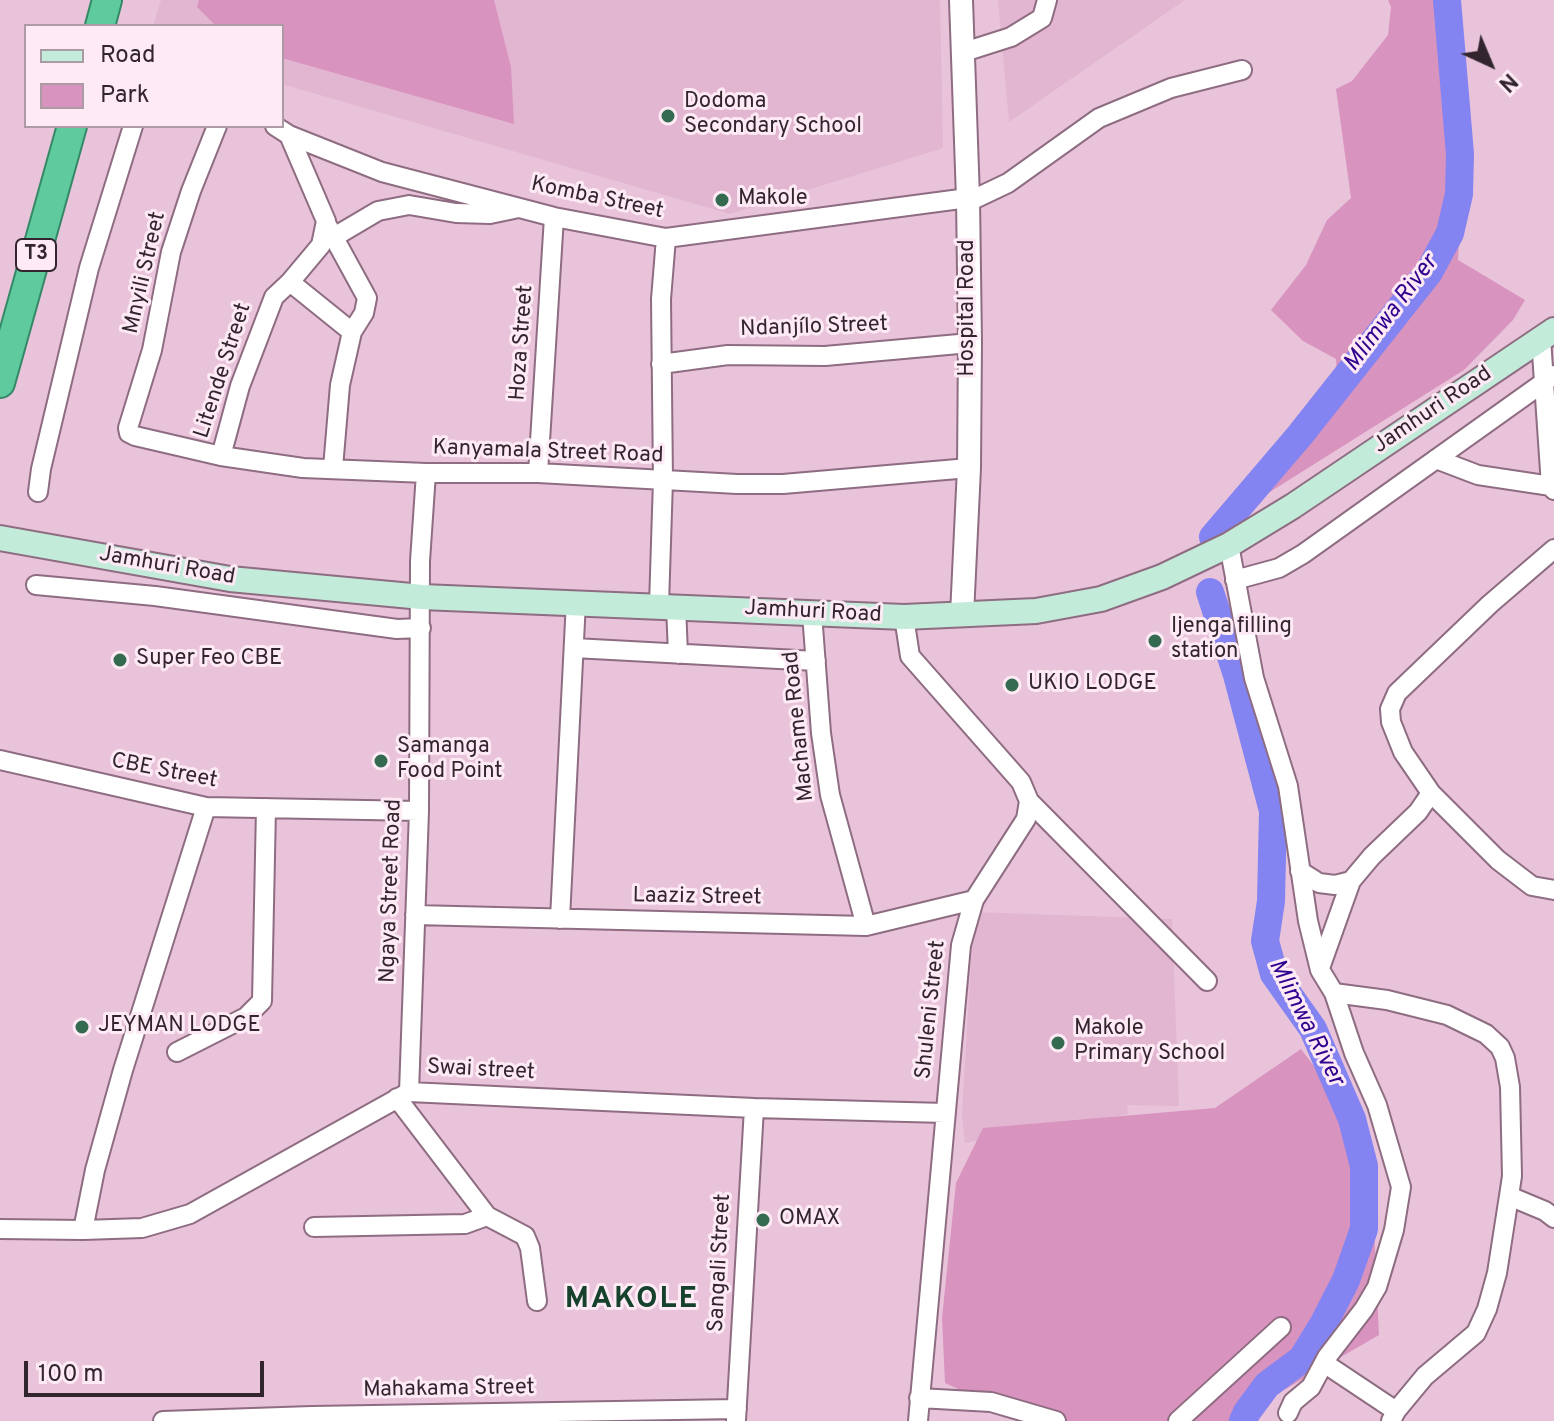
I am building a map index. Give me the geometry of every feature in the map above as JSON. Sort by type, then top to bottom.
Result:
[{"type":"highway","points":[[101,24],[107,0]]},
{"type":"highway","name":"T3","points":[[0,383],[71,128]]},
{"type":"main road","name":"Jamhuri Road","points":[[0,538],[257,582],[422,597],[904,617],[1036,611],[1101,599],[1162,577],[1229,545],[1293,506],[1548,334]]},
{"type":"street","name":"Hospital Road","points":[[961,0],[970,343],[969,468],[962,615]]},
{"type":"street","points":[[964,52],[1011,37],[1042,18],[1047,0]]},
{"type":"street","name":"Komba Street","points":[[282,130],[382,172],[554,217],[666,238],[968,200],[1008,183],[1099,118],[1171,88],[1242,70]]},
{"type":"street","points":[[38,492],[89,268],[132,128]]},
{"type":"street","name":"Mnyili Street","points":[[129,433],[133,407],[152,350],[171,252],[216,128]]},
{"type":"street","points":[[282,130],[367,298],[364,313],[352,332],[340,385],[333,468]]},
{"type":"street","points":[[330,230],[378,211],[409,205],[456,213],[490,214],[520,208]]},
{"type":"street","name":"Hoza Street","points":[[538,473],[554,217]]},
{"type":"street","name":"Litende Street","points":[[221,456],[240,386],[274,297],[321,245],[330,230]]},
{"type":"street","points":[[666,238],[661,299],[663,480],[667,606],[678,654]]},
{"type":"street","points":[[290,282],[352,332]]},
{"type":"street","points":[[1436,459],[1478,475],[1553,488],[1548,334]]},
{"type":"street","name":"Ndanjílo Street","points":[[661,364],[728,355],[825,356],[970,343]]},
{"type":"street","points":[[1235,580],[1270,572],[1303,554],[1548,379]]},
{"type":"street","name":"Kanyamala Street Road","points":[[129,433],[221,456],[303,468],[538,473],[783,484],[969,468]]},
{"type":"street","name":"Ngaya Street Road","points":[[403,1095],[419,811],[420,561],[426,473]]},
{"type":"street","points":[[1229,545],[1254,678],[1288,786],[1308,921],[1320,970],[1334,993],[1354,1053],[1377,1105],[1401,1187],[1394,1230],[1377,1287],[1311,1387],[1293,1402],[1288,1413]]},
{"type":"street","points":[[1554,549],[1490,604],[1397,693],[1390,709],[1391,722],[1403,752],[1431,793],[1498,860],[1532,886],[1554,890]]},
{"type":"street","points":[[166,597],[172,569]]},
{"type":"street","points":[[250,610],[257,582]]},
{"type":"street","points":[[36,585],[166,597],[397,629],[421,628]]},
{"type":"street","points":[[312,618],[319,588]]},
{"type":"street","points":[[560,919],[576,601]]},
{"type":"street","name":"Machame Road","points":[[812,613],[821,733],[830,795],[866,926]]},
{"type":"street","points":[[904,617],[910,656],[1021,782],[1029,801],[1207,981]]},
{"type":"street","points":[[574,648],[816,661]]},
{"type":"street","name":"CBE Street","points":[[0,760],[206,807],[419,811]]},
{"type":"street","points":[[1320,970],[1351,881],[1418,812],[1431,793]]},
{"type":"street","name":"Shuleni Street","points":[[918,1421],[961,945],[974,900],[1026,819],[1029,801]]},
{"type":"street","points":[[83,1230],[95,1170],[131,1043],[206,807]]},
{"type":"street","points":[[177,1052],[246,1017],[262,1001],[266,808]]},
{"type":"street","points":[[1300,871],[1319,883],[1335,885],[1351,881]]},
{"type":"street","name":"Laaziz Street","points":[[415,915],[866,926],[974,900]]},
{"type":"street","points":[[1324,1363],[1394,1416],[1425,1376],[1476,1333],[1487,1309],[1497,1273],[1512,1176],[1510,1087],[1500,1047],[1486,1034],[1447,1015],[1387,1000],[1334,993]]},
{"type":"street","points":[[0,1229],[142,1228],[190,1214],[229,1195],[403,1095],[487,1216],[529,1241],[537,1301]]},
{"type":"street","name":"Swai street","points":[[403,1095],[945,1113]]},
{"type":"street","name":"Sangali Street","points":[[736,1415],[754,1108]]},
{"type":"street","points":[[1509,1196],[1554,1218]]},
{"type":"street","points":[[314,1227],[465,1224],[487,1216]]},
{"type":"street","points":[[1178,1421],[1281,1327]]},
{"type":"street","points":[[919,1398],[991,1402],[1056,1421]]},
{"type":"street","name":"Mahakama Street","points":[[163,1421],[736,1415]]},
{"type":"shaded area","name":"Dodoma Secondary School","points":[[161,0],[940,0],[943,148],[730,214],[284,85],[284,24],[154,24]]},
{"type":"shaded area","points":[[998,0],[1185,0],[1009,122]]},
{"type":"shaded area","name":"Makole Primary School","points":[[974,912],[1172,919],[1179,1106],[1127,1105],[1128,1114],[965,1143],[962,1115]]},
{"type":"green space","points":[[199,0],[494,0],[511,67],[514,124],[284,59],[284,24],[214,24],[197,7]]},
{"type":"green space","points":[[1388,0],[1459,0],[1467,97],[1458,260],[1525,300],[1513,320],[1464,370],[1265,495],[1222,516],[1295,432],[1337,377],[1336,359],[1303,341],[1271,310],[1306,265],[1327,220],[1351,198],[1336,89],[1352,81],[1388,35],[1391,7]]},
{"type":"green space","points":[[1301,1049],[1370,1140],[1379,1335],[1230,1421],[1028,1421],[945,1383],[942,1318],[956,1183],[983,1128],[1215,1108]]},
{"type":"waterway","name":"Mlimwa River","points":[[1213,537],[1300,435],[1429,272],[1450,233],[1459,194],[1460,154],[1447,0]]},
{"type":"waterway","name":"Mlimwa River","points":[[1210,592],[1237,675],[1273,811],[1271,901],[1265,941],[1274,974],[1313,1029],[1352,1119],[1364,1166],[1364,1229],[1346,1280],[1302,1359],[1267,1385],[1243,1421]]},
{"type":"place","name":"Dodoma Secondary School","points":[[668,116]]},
{"type":"place","name":"Makole","points":[[722,200]]},
{"type":"place","name":"Ijenga filling station","points":[[1155,641]]},
{"type":"place","name":"Super Feo CBE","points":[[120,660]]},
{"type":"place","name":"UKIO LODGE","points":[[1012,685]]},
{"type":"place","name":"Samanga Food Point","points":[[381,761]]},
{"type":"place","name":"JEYMAN LODGE","points":[[82,1027]]},
{"type":"place","name":"Makole Primary School","points":[[1058,1043]]},
{"type":"place","name":"OMAX","points":[[763,1220]]},
{"type":"district","name":"MAKOLE","points":[[632,1301]]}]
